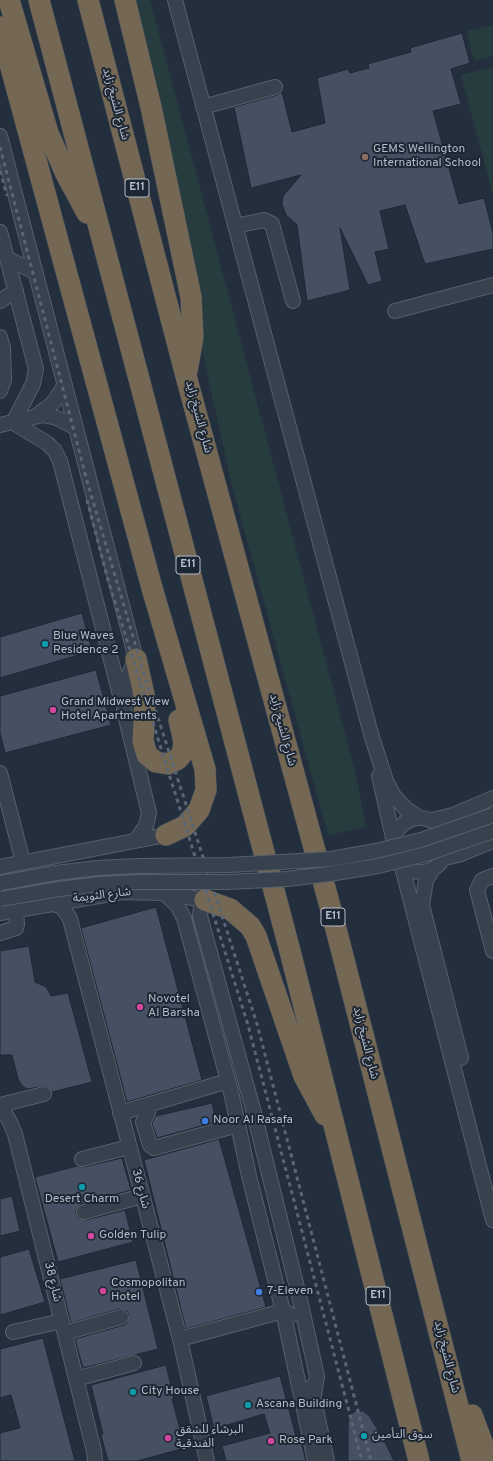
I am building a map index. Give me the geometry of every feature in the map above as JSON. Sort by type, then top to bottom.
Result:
[{"type":"highway","points":[[9,0],[48,133],[70,181],[100,233]]},
{"type":"highway","name":"E11","points":[[39,0],[290,951],[420,1461]]},
{"type":"highway","name":"شارع الشيخ زايد","points":[[88,0],[186,376],[334,921],[472,1461]]},
{"type":"highway","points":[[125,0],[151,106],[191,297],[193,337],[186,376]]},
{"type":"highway","points":[[0,27],[152,588],[205,769],[206,779],[204,795],[199,810],[185,826],[166,835]]},
{"type":"highway","points":[[136,660],[145,699],[146,716],[143,732],[145,749],[151,759],[156,762],[168,764],[178,758],[184,748],[184,742],[152,588]]},
{"type":"highway","points":[[205,900],[230,909],[250,926],[256,936],[304,1076],[318,1105],[336,1131]]},
{"type":"highway","points":[[443,1343],[489,1461]]},
{"type":"street","points":[[175,0],[371,734],[386,781],[394,796],[406,809],[443,830],[446,837],[447,851],[444,858],[433,869],[426,880],[422,905],[493,1182]]},
{"type":"street","points":[[202,104],[274,85]]},
{"type":"street","points":[[0,136],[136,660],[127,678],[124,710]]},
{"type":"street","points":[[235,226],[264,220],[272,224],[293,301]]},
{"type":"street","points":[[0,232],[34,359],[35,374],[33,384],[7,423]]},
{"type":"street","points":[[7,258],[36,273]]},
{"type":"street","points":[[395,311],[493,285]]},
{"type":"street","points":[[1,301],[17,295]]},
{"type":"street","points":[[0,337],[4,380],[0,391]]},
{"type":"street","points":[[36,416],[54,403],[65,385]]},
{"type":"street","points":[[7,423],[36,416],[58,418],[76,428]]},
{"type":"street","points":[[7,423],[16,425],[47,443],[55,451],[60,461],[149,808],[148,822],[136,840]]},
{"type":"street","points":[[73,508],[90,483]]},
{"type":"street","points":[[371,734],[396,857],[401,863],[412,871],[426,871],[433,869]]},
{"type":"street","points":[[0,773],[24,862]]},
{"type":"street","points":[[394,842],[400,828],[405,822],[452,815],[493,798]]},
{"type":"street","points":[[0,883],[56,873],[98,868],[238,865],[331,859],[376,851],[420,840],[493,814]]},
{"type":"street","points":[[0,899],[100,884],[141,882],[228,882],[287,879],[329,874],[378,866],[426,854],[493,831]]},
{"type":"street","points":[[0,868],[24,862],[166,835]]},
{"type":"street","points":[[444,858],[458,855],[493,841]]},
{"type":"street","points":[[401,863],[493,1220]]},
{"type":"street","points":[[493,876],[482,880],[477,890],[493,951]]},
{"type":"street","name":"شارع الثويمة","points":[[0,913],[122,892],[163,893],[205,900]]},
{"type":"street","points":[[163,893],[177,905],[184,918],[228,1081],[249,1176],[283,1311],[315,1461]]},
{"type":"street","points":[[70,919],[73,907],[80,899]]},
{"type":"street","points":[[205,900],[201,908],[200,916],[253,1109],[300,1300],[317,1376],[314,1395]]},
{"type":"street","name":"شارع 36","points":[[52,903],[63,908],[70,919],[180,1339],[207,1461]]},
{"type":"street","points":[[0,933],[16,928],[16,910]]},
{"type":"street","points":[[120,1112],[228,1081]]},
{"type":"street","points":[[0,1105],[44,1094]]},
{"type":"street","name":"شارع 38","points":[[0,1105],[15,1134],[94,1451],[95,1461]]},
{"type":"street","points":[[148,1112],[143,1122],[150,1145],[154,1148],[238,1125]]},
{"type":"street","points":[[82,1159],[129,1147]]},
{"type":"street","points":[[84,1212],[142,1196]]},
{"type":"street","points":[[180,1339],[283,1311],[291,1315],[297,1323],[314,1395],[327,1461]]},
{"type":"street","points":[[63,1327],[106,1314]]},
{"type":"street","points":[[13,1332],[63,1327],[121,1317]]},
{"type":"street","points":[[76,1379],[134,1363]]},
{"type":"green space","points":[[132,0],[150,0],[356,775],[366,827],[328,835],[231,482],[202,349]]},
{"type":"green space","points":[[493,25],[493,56],[474,61],[467,31]]},
{"type":"green space","points":[[493,67],[493,195],[461,75]]},
{"type":"building","name":"GEMS Wellington International School","points":[[462,33],[470,63],[451,69],[461,104],[433,111],[459,204],[484,198],[493,233],[493,249],[425,264],[405,205],[380,211],[389,249],[375,252],[382,281],[368,285],[340,228],[350,290],[307,301],[297,225],[286,215],[282,204],[283,196],[301,175],[251,188],[234,107],[277,95],[282,92],[292,132],[325,123],[317,78],[348,69],[350,73],[369,68],[368,64],[411,52],[410,48]]},
{"type":"building","name":"Blue Waves Residence 2","points":[[82,613],[92,651],[0,678],[0,637]]},
{"type":"building","name":"Grand Midwest View Hotel Apartments","points":[[96,670],[111,725],[5,753],[0,733],[0,696]]},
{"type":"building","name":"Novotel Al Barsha","points":[[156,907],[202,1080],[127,1102],[81,928]]},
{"type":"building","points":[[29,946],[35,982],[46,987],[51,996],[68,993],[92,1082],[52,1092],[46,1086],[27,1089],[22,1086],[18,1079],[12,1055],[0,1055],[0,951]]},
{"type":"building","points":[[212,1103],[216,1122],[157,1138],[152,1123],[156,1116]]},
{"type":"building","points":[[219,1139],[266,1307],[186,1329],[144,1160]]},
{"type":"building","points":[[122,1158],[131,1190],[81,1204],[76,1210],[76,1214],[78,1218],[86,1220],[125,1210],[133,1242],[58,1262],[35,1177],[77,1166],[84,1167]]},
{"type":"building","points":[[12,1196],[20,1231],[0,1236],[0,1199]]},
{"type":"building","points":[[29,1249],[45,1302],[0,1315],[0,1257]]},
{"type":"building","points":[[136,1260],[158,1349],[83,1368],[75,1339],[124,1325],[127,1323],[129,1315],[127,1311],[119,1309],[71,1323],[60,1279]]},
{"type":"building","points":[[43,1338],[75,1461],[0,1461],[0,1433],[20,1428],[11,1395],[0,1398],[0,1349]]},
{"type":"building","points":[[166,1365],[174,1399],[172,1399],[185,1448],[137,1461],[108,1461],[91,1385]]},
{"type":"building","points":[[280,1376],[296,1436],[299,1435],[306,1461],[226,1461],[222,1446],[270,1433],[264,1414],[214,1429],[206,1396]]},
{"type":"building","name":"سوق التأمين","points":[[356,1411],[363,1411],[369,1416],[383,1438],[394,1461],[348,1461],[348,1422],[351,1414]]},
{"type":"railway","points":[[0,147],[87,481],[147,684],[257,1024],[371,1461]]},
{"type":"railway","points":[[0,171],[7,196]]},
{"type":"railway","points":[[87,500],[108,580],[248,1025],[362,1461]]},
{"type":"place","name":"GEMS Wellington International School","points":[[365,157]]},
{"type":"place","name":"Blue Waves Residence 2","points":[[45,644]]},
{"type":"place","name":"Grand Midwest View Hotel Apartments","points":[[53,710]]},
{"type":"place","name":"Novotel Al Barsha","points":[[140,1007]]},
{"type":"place","name":"Noor Al Rasafa","points":[[205,1121]]},
{"type":"place","name":"Desert Charm","points":[[82,1187]]},
{"type":"place","name":"Golden Tulip","points":[[91,1236]]},
{"type":"place","name":"Cosmopolitan Hotel","points":[[103,1291]]},
{"type":"place","name":"7-Eleven","points":[[259,1292]]},
{"type":"place","name":"City House","points":[[133,1392]]},
{"type":"place","name":"Ascana Building","points":[[248,1405]]},
{"type":"place","name":"سوق التأمين","points":[[364,1436]]},
{"type":"place","name":"البرشاء للشقق الفندقية","points":[[168,1438]]},
{"type":"place","name":"Rose Park","points":[[271,1441]]}]
